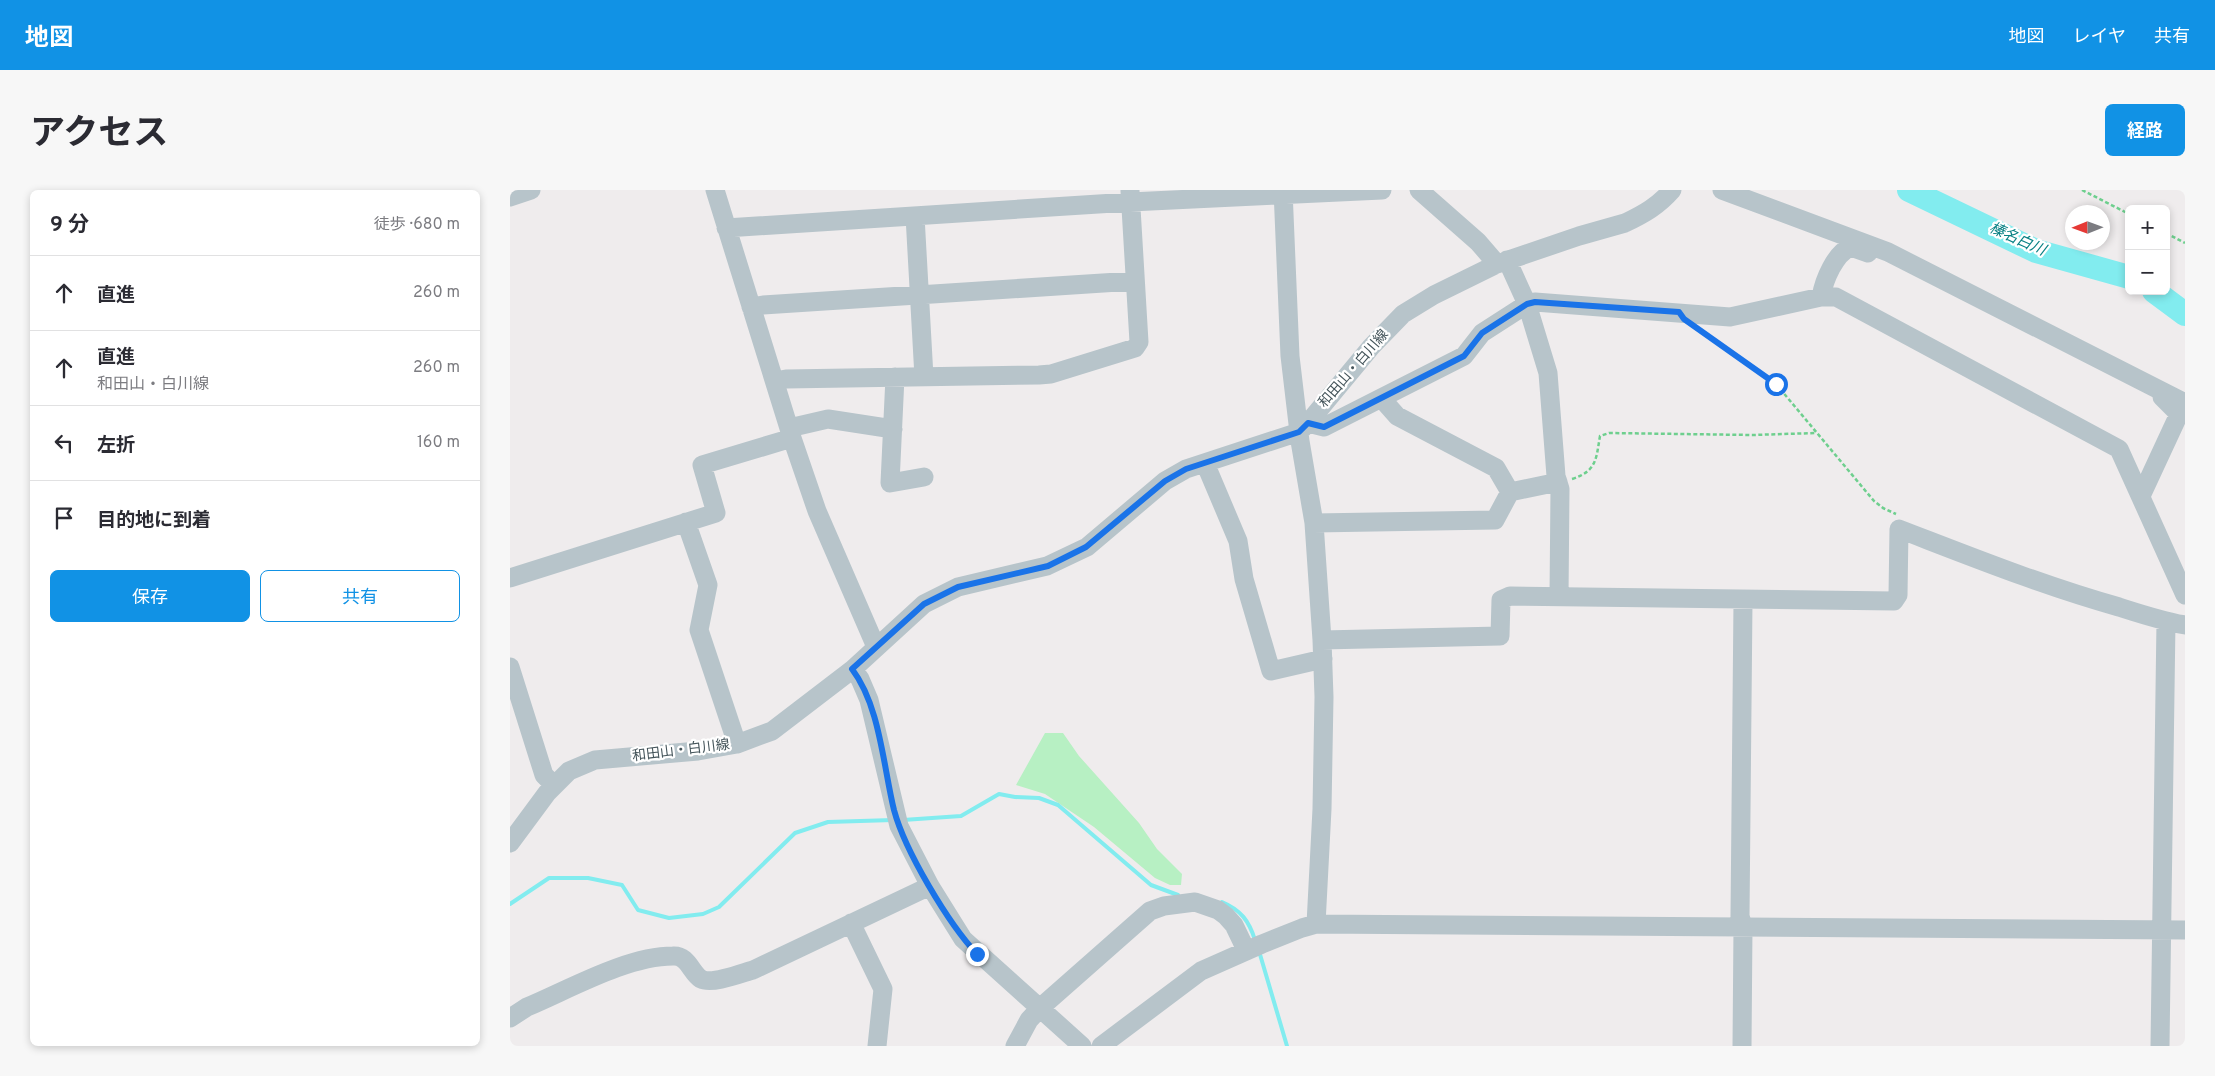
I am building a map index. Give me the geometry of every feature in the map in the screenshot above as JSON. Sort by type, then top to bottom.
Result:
[{"type":"street","points":[[510,197],[531,190]]},
{"type":"street","points":[[715,190],[790,433],[817,511],[876,647]]},
{"type":"street","points":[[726,228],[915,216],[1130,196],[1382,190]]},
{"type":"street","points":[[1419,190],[1502,262],[1527,304],[1548,373],[1556,476],[1560,489],[1559,597]]},
{"type":"street","name":"和田山・白川線","points":[[510,843],[554,785],[569,771],[595,760],[698,751],[736,744],[772,731],[852,669],[924,604],[958,587],[1048,566],[1086,547],[1165,481],[1186,469],[1304,427],[1371,347],[1403,314],[1434,295],[1502,262],[1625,223],[1654,208],[1672,190]]},
{"type":"street","points":[[1722,190],[1888,252],[2185,403]]},
{"type":"street","points":[[1283,192],[1290,356],[1304,427],[1314,522],[1323,659],[1322,809],[1316,924]]},
{"type":"street","points":[[775,381],[786,379],[1051,374],[1135,348],[1139,342],[1130,196]]},
{"type":"street","points":[[915,216],[924,377]]},
{"type":"street","points":[[1821,297],[1835,262],[1843,250],[1851,247],[1888,261],[1905,260]]},
{"type":"street","points":[[751,307],[1134,281]]},
{"type":"street","points":[[1304,427],[1324,427],[1382,400],[1464,356],[1482,333],[1527,304],[1535,302],[1596,305],[1730,317],[1821,297],[1836,296],[2119,448],[2185,595]]},
{"type":"street","points":[[895,377],[890,483],[924,477]]},
{"type":"street","points":[[2141,496],[2179,414],[2151,386]]},
{"type":"street","points":[[1382,400],[1397,416],[1496,468],[1510,492]]},
{"type":"street","points":[[510,578],[716,513],[702,465],[828,419],[893,430]]},
{"type":"street","points":[[1206,463],[1238,541],[1244,579],[1271,671],[1323,659]]},
{"type":"street","points":[[1510,492],[1558,482]]},
{"type":"street","points":[[1314,522],[1495,520],[1510,492]]},
{"type":"street","points":[[686,522],[708,585],[698,630],[736,744]]},
{"type":"street","points":[[1322,640],[1500,636],[1501,600],[1510,596],[1894,602],[1898,595],[1899,529],[2033,580],[2166,621],[2185,625]]},
{"type":"street","points":[[1742,1046],[1743,927],[1740,916],[1743,600]]},
{"type":"street","points":[[2160,1046],[2166,621]]},
{"type":"street","points":[[510,667],[544,775],[554,785]]},
{"type":"street","points":[[852,669],[860,679],[869,700],[899,826],[930,886],[963,939],[977,954],[1082,1046]]},
{"type":"street","points":[[510,1018],[527,1008],[645,958],[677,955],[684,959],[702,979],[716,980],[753,970],[930,886]]},
{"type":"street","points":[[1015,1046],[1029,1020],[1040,1008],[1150,911],[1164,906],[1195,902],[1218,910],[1252,948]]},
{"type":"street","points":[[850,923],[883,989],[877,1046]]},
{"type":"street","points":[[1101,1046],[1201,971],[1252,948],[1316,924],[2185,930]]},
{"type":"path","points":[[2082,190],[2125,212]]},
{"type":"path","points":[[2170,235],[2185,243]]},
{"type":"path","points":[[1700,330],[1776,384],[1874,501],[1897,514]]},
{"type":"path","points":[[1558,482],[1580,476],[1593,467],[1600,436],[1609,434],[1752,436],[1816,433]]},
{"type":"green space","points":[[1045,733],[1063,733],[1079,756],[1139,823],[1157,849],[1182,874],[1181,885],[1170,885],[1155,878],[1094,827],[1045,794],[1016,785]]},
{"type":"waterway","name":"榛名白川","points":[[1909,190],[2036,251],[2125,276]]},
{"type":"waterway","name":"榛名白川","points":[[2159,295],[2185,314]]},
{"type":"waterway","points":[[903,820],[961,816],[999,794],[1039,798],[1058,805],[1151,885],[1178,895]]},
{"type":"waterway","points":[[510,904],[549,878],[588,878],[622,885],[638,910],[669,918],[703,914],[719,907],[795,833],[828,822],[893,820]]},
{"type":"waterway","points":[[1222,902],[1243,917],[1250,927],[1255,940]]},
{"type":"waterway","points":[[1259,951],[1287,1046]]},
{"type":"route","points":[[977,954],[963,939],[903,838],[869,700],[860,679],[852,669],[924,604],[958,587],[1048,566],[1086,547],[1165,481],[1186,469],[1299,432],[1308,423],[1324,427],[1382,400],[1464,356],[1482,333],[1527,304],[1535,302],[1596,305],[1679,312],[1684,319],[1776,384]]}]
